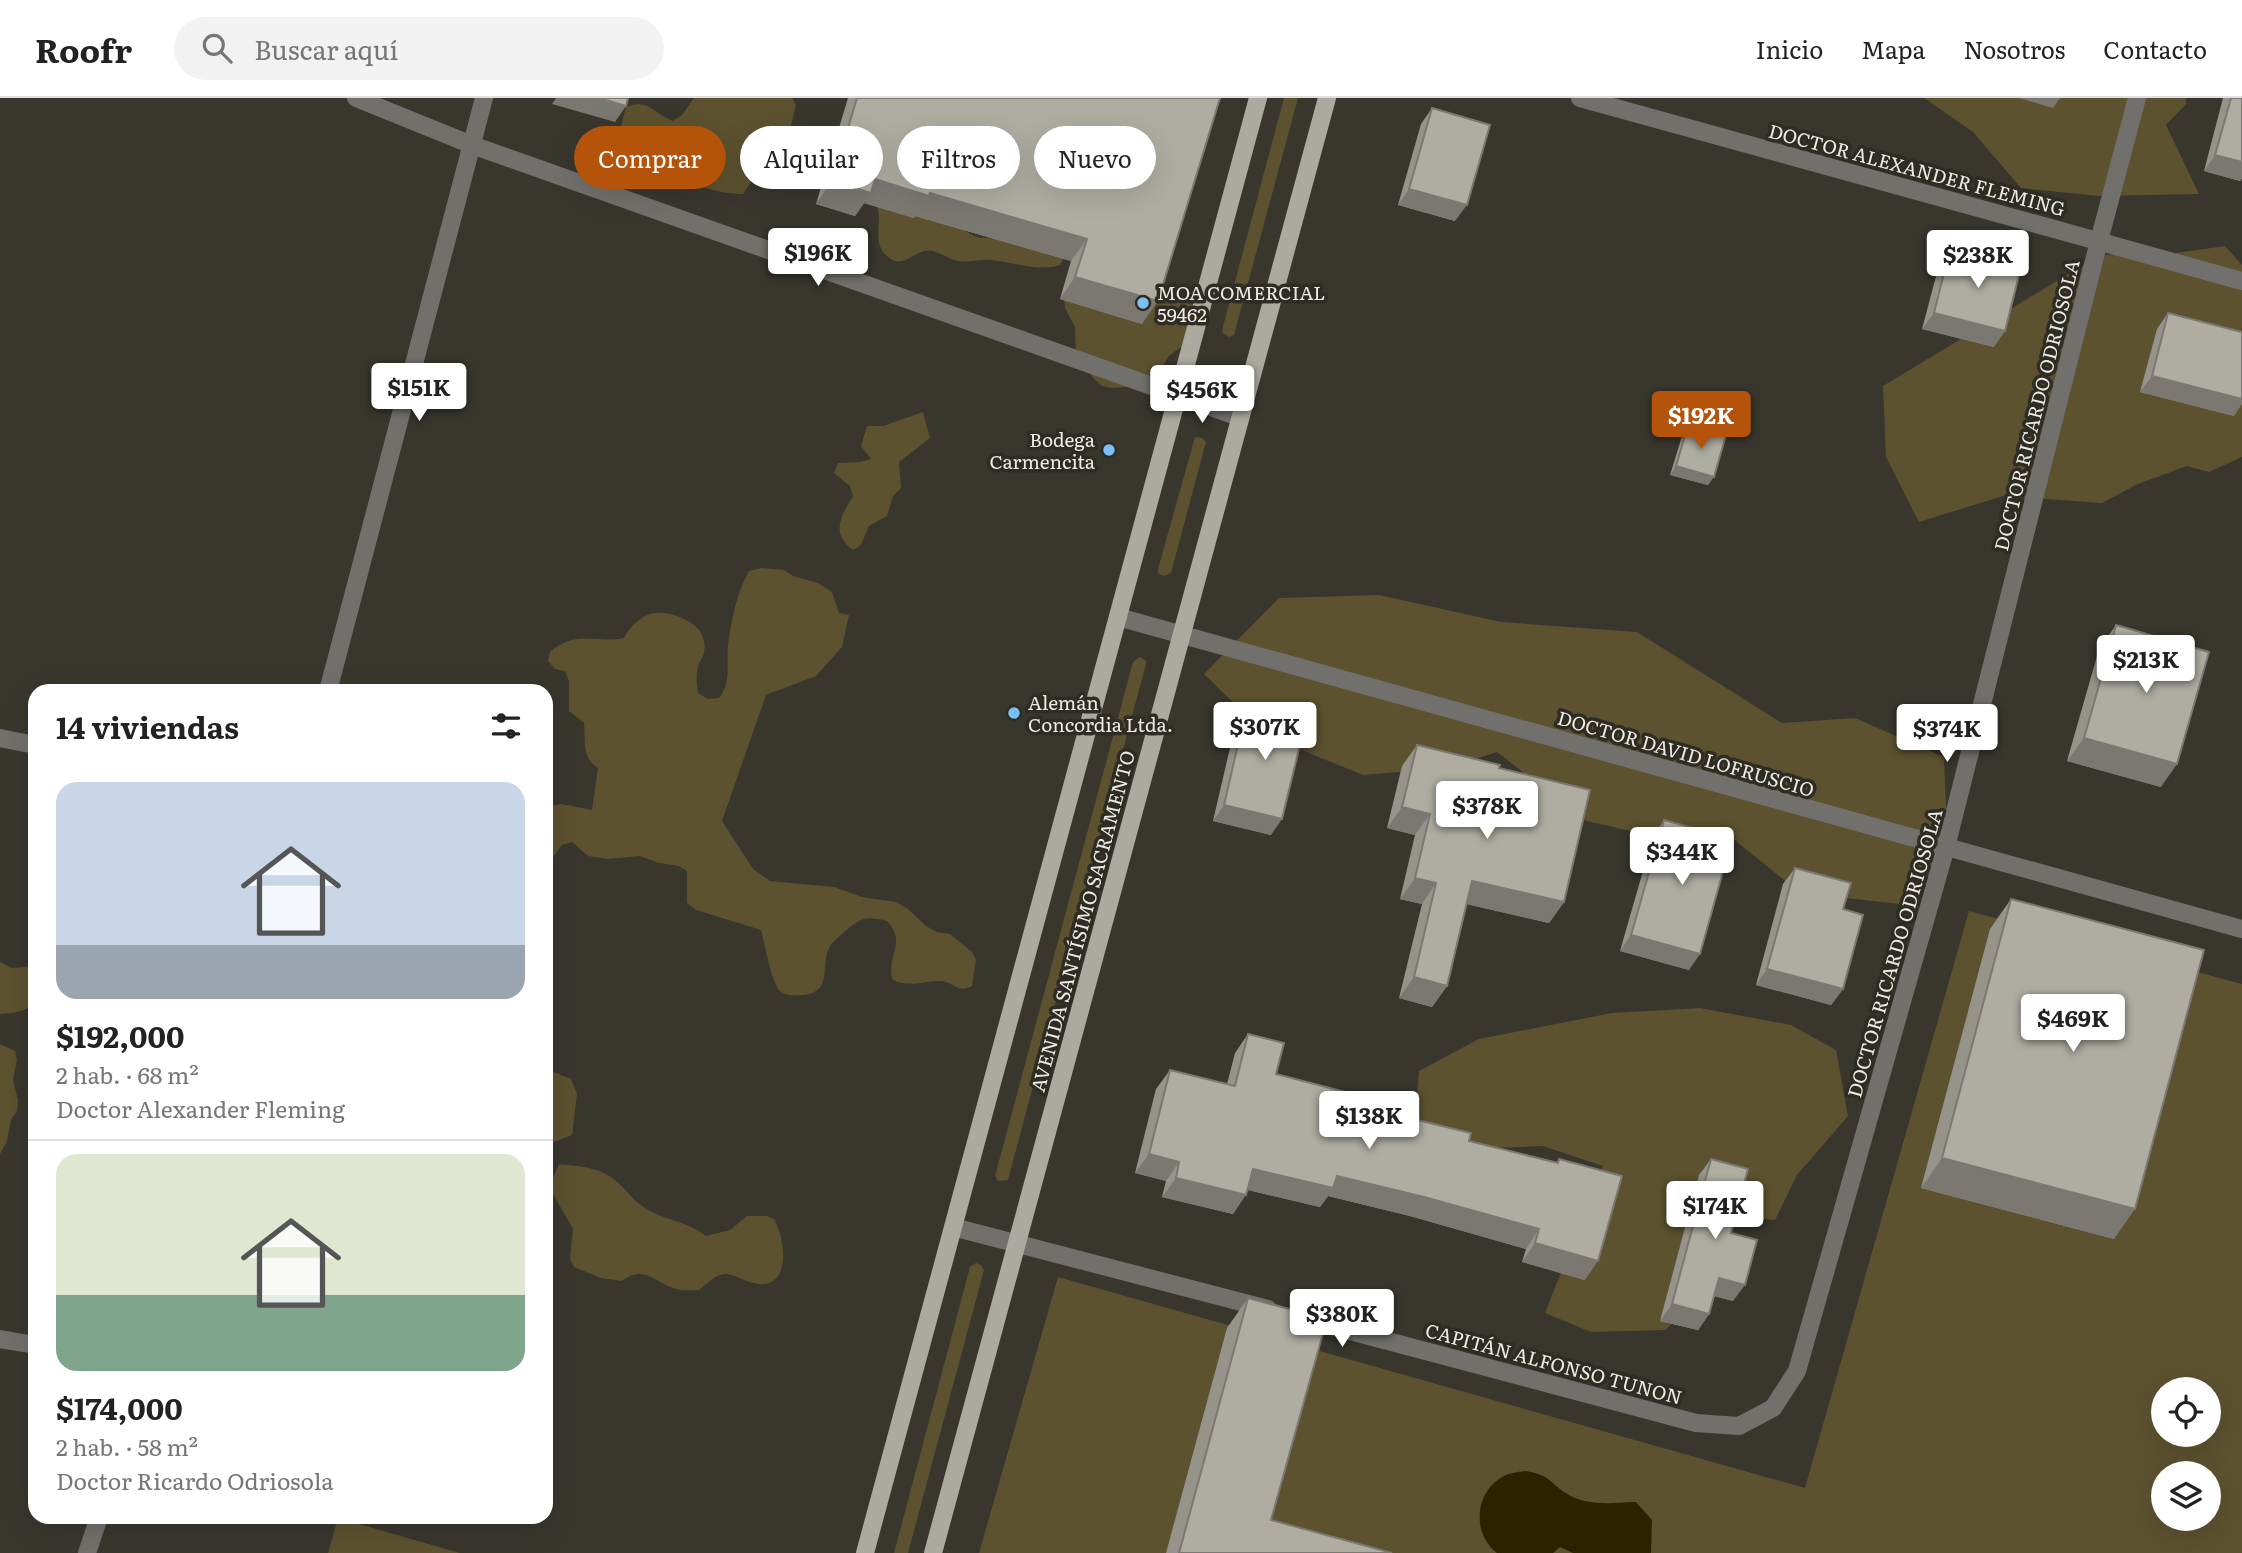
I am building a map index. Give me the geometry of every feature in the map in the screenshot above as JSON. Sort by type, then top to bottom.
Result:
[{"type":"main road","points":[[865,1553],[1258,98]]},
{"type":"main road","name":"AVENIDA SANTÍSIMO SACRAMENTO","points":[[933,1553],[1327,98]]},
{"type":"street","points":[[356,98],[472,145],[1239,418]]},
{"type":"street","points":[[330,684],[484,98]]},
{"type":"street","name":"DOCTOR ALEXANDER FLEMING","points":[[1580,98],[2242,281]]},
{"type":"street","name":"DOCTOR RICARDO ODRIOSOLA","points":[[1739,1426],[1773,1408],[1797,1371],[1946,847],[2137,98]]},
{"type":"street","name":"DOCTOR DAVID LOFRUSCIO","points":[[1118,617],[2242,929]]},
{"type":"street","points":[[0,738],[28,744]]},
{"type":"street","name":"CAPITÁN ALFONSO TUNON","points":[[953,1227],[1696,1423],[1739,1426]]},
{"type":"street","points":[[0,1339],[28,1344]]},
{"type":"street","points":[[87,1553],[97,1524]]},
{"type":"shaded area","points":[[694,98],[792,98],[796,105],[791,126],[740,126],[740,189],[746,189],[743,194],[711,189],[726,189],[726,126],[621,126],[626,107],[634,105],[646,106],[673,121],[682,115]]},
{"type":"shaded area","points":[[1284,98],[1298,98],[1234,335],[1229,337],[1222,330]]},
{"type":"shaded area","points":[[1924,98],[2186,98],[2186,104],[2166,125],[2199,194],[2099,196],[2021,188],[1973,132]]},
{"type":"shaded area","points":[[877,206],[944,221],[979,238],[993,237],[1065,256],[1060,265],[1052,267],[991,260],[958,261],[927,251],[905,260],[894,261],[880,246]]},
{"type":"shaded area","points":[[2225,246],[2242,265],[2242,457],[2209,472],[2187,466],[2138,484],[2102,503],[2003,496],[1919,522],[1886,457],[1883,386],[2100,255],[2176,253]]},
{"type":"shaded area","points":[[1161,287],[1190,301],[1196,310],[1185,344],[1169,356],[1158,374],[1142,386],[1102,386],[1076,356],[1075,327],[1065,308],[1064,298]]},
{"type":"shaded area","points":[[923,412],[930,438],[899,462],[901,488],[893,496],[887,516],[869,526],[861,545],[853,550],[846,544],[840,531],[842,517],[853,496],[850,486],[834,473],[838,463],[871,459],[861,446],[867,426],[883,426]]},
{"type":"shaded area","points":[[1195,437],[1206,442],[1171,573],[1164,576],[1158,573],[1158,569]]},
{"type":"shaded area","points":[[761,568],[784,570],[793,576],[818,583],[832,592],[839,613],[849,615],[842,647],[816,676],[766,695],[722,821],[753,869],[770,881],[834,887],[862,897],[896,902],[926,926],[937,932],[950,934],[972,952],[976,960],[972,986],[963,989],[941,981],[910,984],[892,979],[896,936],[887,921],[867,918],[854,924],[834,941],[827,954],[824,980],[817,990],[805,995],[786,994],[777,988],[774,981],[761,930],[696,910],[687,903],[687,871],[679,866],[640,856],[607,859],[588,856],[572,842],[562,845],[553,857],[553,806],[561,804],[592,810],[598,768],[587,754],[584,723],[569,711],[569,681],[565,671],[555,669],[548,661],[550,652],[560,645],[578,639],[624,638],[641,618],[660,613],[673,615],[692,623],[703,638],[705,647],[698,666],[698,693],[708,699],[719,698],[726,686],[728,645],[733,617],[749,571]]},
{"type":"shaded area","points":[[1379,595],[1501,622],[1637,632],[1782,723],[1855,718],[1944,757],[1948,854],[1900,904],[1800,893],[1732,838],[1663,838],[1586,821],[1497,752],[1448,768],[1363,775],[1267,736],[1204,674],[1279,598]]},
{"type":"shaded area","points":[[1140,657],[1146,664],[1008,1180],[998,1181],[995,1176],[1133,662]]},
{"type":"shaded area","points":[[1969,911],[2242,984],[2242,1553],[979,1553],[1058,1277],[1805,1488]]},
{"type":"shaded area","points":[[0,962],[12,968],[28,967],[28,1007],[19,1012],[0,1014]]},
{"type":"shaded area","points":[[1700,1008],[1791,1025],[1836,1050],[1848,1116],[1797,1175],[1775,1220],[1731,1216],[1679,1248],[1697,1292],[1666,1330],[1591,1332],[1545,1313],[1603,1166],[1543,1146],[1472,1149],[1413,1141],[1419,1071],[1479,1039],[1612,1013]]},
{"type":"shaded area","points":[[0,1044],[15,1051],[17,1060],[13,1080],[18,1100],[7,1141],[0,1154]]},
{"type":"shaded area","points":[[553,1072],[571,1079],[577,1094],[572,1135],[553,1142]]},
{"type":"shaded area","points":[[559,1164],[599,1171],[617,1181],[645,1208],[706,1236],[730,1230],[747,1216],[767,1216],[774,1219],[780,1234],[783,1263],[780,1272],[776,1279],[769,1283],[753,1283],[723,1274],[699,1290],[684,1290],[643,1274],[630,1276],[622,1281],[601,1278],[574,1267],[570,1259],[573,1229],[553,1194],[553,1178]]},
{"type":"shaded area","points":[[976,1263],[984,1270],[908,1553],[894,1553],[970,1267]]},
{"type":"shaded area","points":[[1526,1471],[1545,1477],[1564,1492],[1581,1500],[1599,1503],[1636,1502],[1652,1520],[1651,1553],[1573,1553],[1560,1547],[1553,1553],[1497,1553],[1489,1545],[1480,1526],[1481,1505],[1491,1486],[1499,1479]]},
{"type":"shaded area","points":[[336,1524],[359,1524],[460,1553],[328,1553]]},
{"type":"building","points":[[599,98],[628,98],[626,106]]},
{"type":"building","points":[[857,98],[1220,98],[1158,301],[1075,277],[1087,239],[930,193],[929,196],[907,189],[1020,189],[1020,126],[897,126],[897,186],[883,182],[883,126],[849,126]]},
{"type":"building","points":[[2231,98],[2242,98],[2242,162],[2215,155]]},
{"type":"building","points":[[1432,108],[1490,125],[1467,205],[1409,189]]},
{"type":"building","points":[[1950,249],[2021,267],[2005,331],[1934,313]]},
{"type":"building","points":[[2168,313],[2242,332],[2242,399],[2152,376]]},
{"type":"building","points":[[1688,425],[1726,435],[1714,477],[1676,466]]},
{"type":"building","points":[[2116,625],[2209,652],[2177,764],[2084,738]]},
{"type":"building","points":[[1247,706],[1306,720],[1282,819],[1224,805]]},
{"type":"building","points":[[1417,745],[1590,790],[1564,902],[1472,881],[1447,986],[1414,977],[1436,883],[1415,878],[1430,814],[1402,807]]},
{"type":"building","points":[[1664,820],[1732,839],[1700,954],[1631,935]]},
{"type":"building","points":[[1795,868],[1851,883],[1843,909],[1863,915],[1843,989],[1767,969]]},
{"type":"building","points":[[2011,899],[2204,950],[2135,1209],[1942,1158]]},
{"type":"building","points":[[1248,1034],[1284,1043],[1276,1074],[1411,1109],[1409,1118],[1471,1133],[1469,1141],[1558,1163],[1559,1159],[1622,1176],[1598,1261],[1535,1243],[1539,1229],[1337,1176],[1333,1188],[1253,1169],[1246,1195],[1176,1178],[1179,1162],[1149,1154],[1170,1070],[1235,1086]]},
{"type":"building","points":[[1711,1159],[1748,1169],[1731,1233],[1757,1240],[1745,1285],[1719,1278],[1709,1314],[1672,1304]]},
{"type":"building","points":[[1248,1298],[1327,1319],[1271,1520],[1392,1553],[1179,1553]]},
{"type":"place","name":"MOA COMERCIAL 59462","points":[[1143,303]]},
{"type":"place","name":"Bodega Carmencita","points":[[1109,450]]},
{"type":"place","name":"Alemán Concordia Ltda.","points":[[1014,713]]}]
